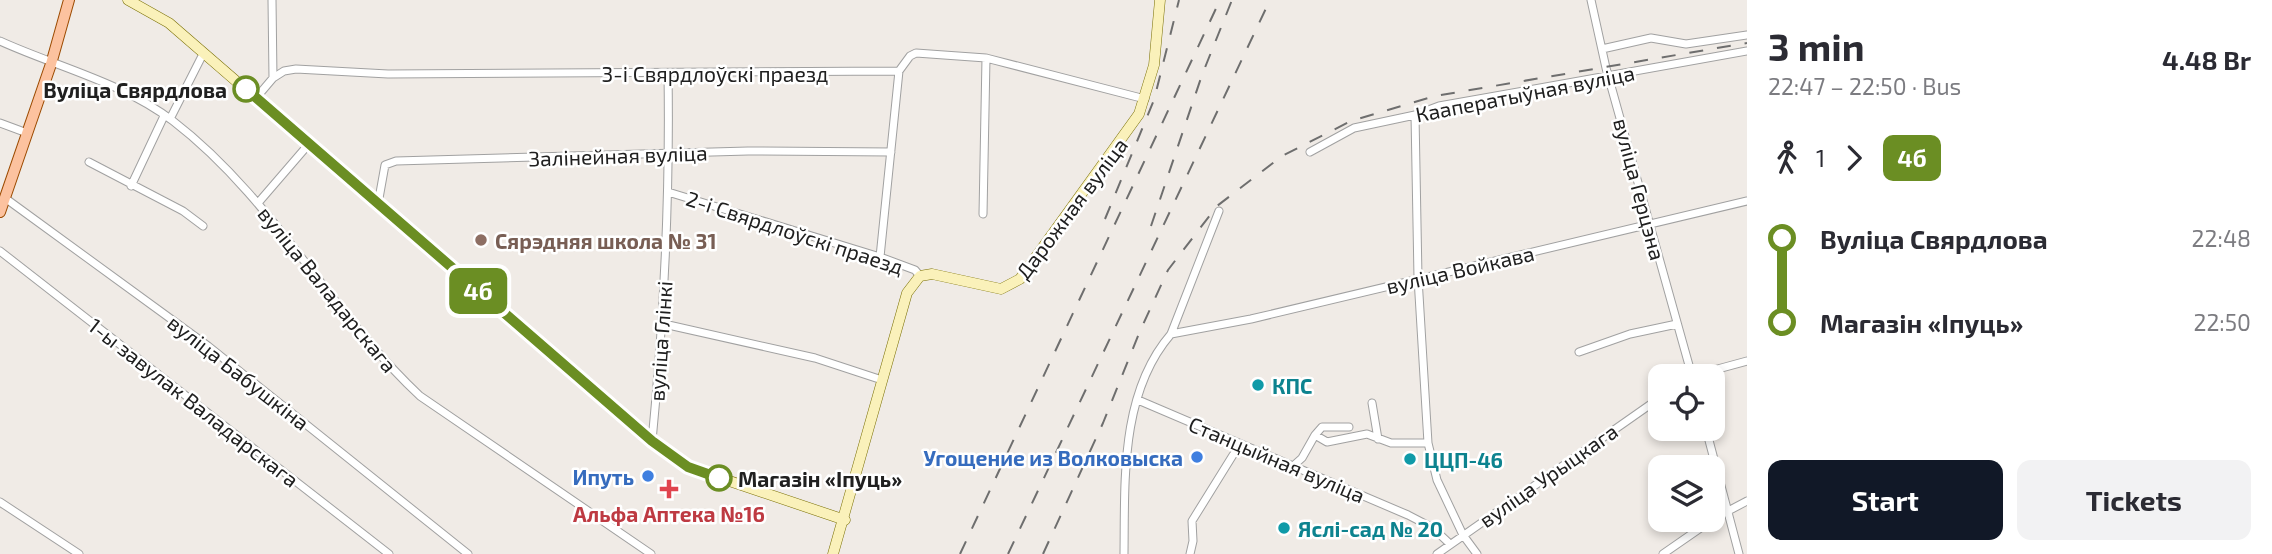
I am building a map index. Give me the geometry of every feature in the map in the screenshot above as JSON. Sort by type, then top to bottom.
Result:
[{"type":"main road","points":[[0,212],[51,64],[69,0]]},
{"type":"street","points":[[256,98],[273,78],[272,0]]},
{"type":"street","name":"Дарожная вуліца","points":[[920,276],[932,274],[1002,289],[1020,279],[1128,133],[1146,99],[1154,65],[1160,0]]},
{"type":"street","name":"вуліца Герцэна","points":[[1591,0],[1609,76],[1689,364]]},
{"type":"street","points":[[138,1],[169,23],[652,441],[688,467],[845,520]]},
{"type":"street","points":[[1602,49],[1651,38],[1686,44],[1747,35]]},
{"type":"street","name":"вуліца Валадарскага","points":[[0,41],[51,64],[107,83],[167,117],[258,203],[324,289],[396,374],[420,396],[651,554]]},
{"type":"street","name":"Кааператыўная вуліца","points":[[1310,152],[1354,128],[1415,116],[1439,106],[1747,51]]},
{"type":"street","points":[[880,257],[899,71],[910,56],[916,53],[986,58],[1146,99]]},
{"type":"street","points":[[131,186],[203,54]]},
{"type":"street","points":[[983,214],[986,58]]},
{"type":"street","name":"3-і Свярдлоўскі праезд","points":[[273,78],[284,71],[296,69],[388,74],[899,71]]},
{"type":"street","name":"вуліца Глінкі","points":[[652,441],[664,324],[670,154],[668,73]]},
{"type":"street","points":[[1415,116],[1418,278],[1428,443],[1437,480],[1463,535],[1477,554]]},
{"type":"street","points":[[0,123],[27,133]]},
{"type":"street","points":[[258,203],[308,145]]},
{"type":"street","name":"Залінейная вуліца","points":[[378,204],[385,165],[390,162],[748,151],[891,152]]},
{"type":"street","points":[[89,162],[183,211],[203,226]]},
{"type":"street","name":"2-і Свярдлоўскі праезд","points":[[668,192],[880,257],[915,270],[920,276]]},
{"type":"street","name":"вуліца Бабушкіна","points":[[5,198],[208,346],[468,554]]},
{"type":"street","name":"вуліца Войкава","points":[[1171,334],[1251,319],[1747,201]]},
{"type":"street","points":[[1124,554],[1125,448],[1138,400],[1157,350],[1171,334],[1219,211]]},
{"type":"street","name":"1-ы завулак Валадарскага","points":[[0,251],[389,554]]},
{"type":"street","points":[[833,554],[845,520],[907,293],[920,276]]},
{"type":"street","points":[[664,324],[815,358],[883,380]]},
{"type":"street","points":[[1579,352],[1630,334],[1677,324]]},
{"type":"street","points":[[1725,367],[1747,361]]},
{"type":"street","name":"Станцыйная вуліца","points":[[1138,400],[1408,515],[1433,528],[1450,544]]},
{"type":"street","points":[[1372,403],[1378,439]]},
{"type":"street","name":"вуліца Урыцкага","points":[[1437,554],[1648,406]]},
{"type":"street","points":[[1293,466],[1302,458],[1322,427],[1349,427]]},
{"type":"street","points":[[1315,435],[1327,442],[1367,434],[1391,443],[1428,443]]},
{"type":"street","points":[[1709,441],[1739,554]]},
{"type":"street","points":[[1190,554],[1193,541],[1192,521],[1233,455]]},
{"type":"street","points":[[1727,510],[1747,501]]},
{"type":"street","points":[[0,502],[79,554]]},
{"type":"street","points":[[1663,554],[1694,532]]},
{"type":"railway","points":[[1105,219],[1154,100],[1179,0]]},
{"type":"railway","points":[[960,554],[1220,0]]},
{"type":"railway","points":[[1151,226],[1202,75],[1232,0]]},
{"type":"railway","points":[[1008,554],[1270,0]]},
{"type":"railway","points":[[1043,554],[1103,423],[1168,270],[1217,206],[1282,156],[1351,121],[1435,96],[1747,43]]},
{"type":"bus line","name":"4б","points":[[246,89],[652,441],[688,467],[719,478]]},
{"type":"place","name":"Вуліца Свярдлова","points":[[246,89]]},
{"type":"place","name":"Сярэдняя школа № 31","points":[[481,240]]},
{"type":"place","name":"КПС","points":[[1258,385]]},
{"type":"place","name":"Угощение из Волковыска","points":[[1197,457]]},
{"type":"place","name":"ЦЦП-46","points":[[1410,459]]},
{"type":"place","name":"Ипуть","points":[[648,476]]},
{"type":"place","name":"Магазін «Іпуць»","points":[[719,478]]},
{"type":"place","name":"Альфа Аптека №16","points":[[669,489]]},
{"type":"place","name":"Яслі-сад № 20","points":[[1284,528]]}]
